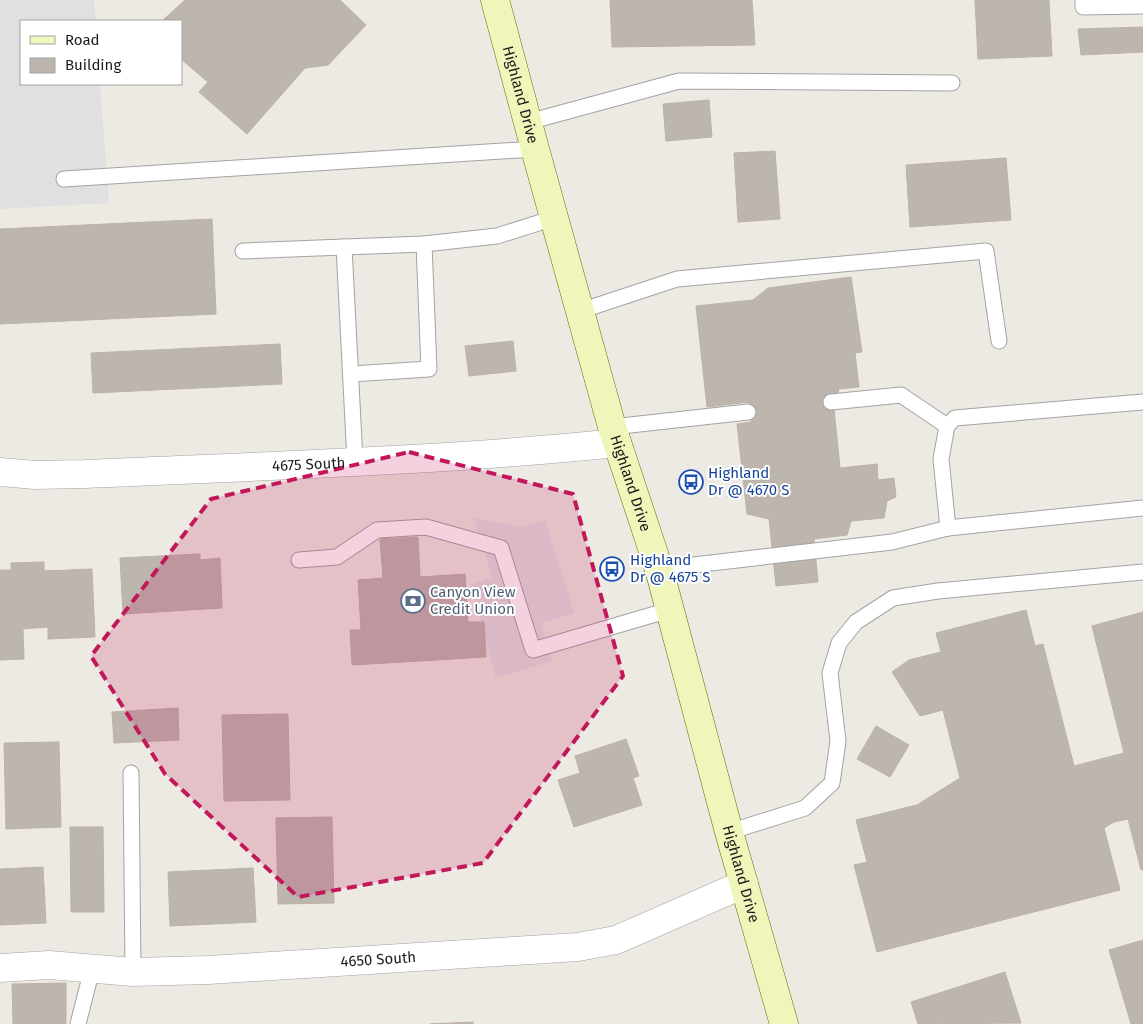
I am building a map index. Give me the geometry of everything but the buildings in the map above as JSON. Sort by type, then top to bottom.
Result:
[{"type":"main road","name":"Highland Drive","points":[[496,0],[580,311],[615,435],[659,569],[729,832],[784,1024]]},
{"type":"street","name":"4675 South","points":[[0,472],[35,475],[85,474],[554,450],[615,435]]},
{"type":"street","name":"4650 South","points":[[0,968],[49,966],[133,972],[208,970],[578,947],[616,940],[744,884]]},
{"type":"lane","points":[[1083,0],[1083,8],[1143,6]]},
{"type":"lane","points":[[528,122],[679,81],[952,83]]},
{"type":"lane","points":[[64,179],[535,149]]},
{"type":"lane","points":[[243,251],[424,244],[497,236],[554,218]]},
{"type":"lane","points":[[351,374],[429,369],[424,244]]},
{"type":"lane","points":[[344,247],[355,461]]},
{"type":"lane","points":[[580,311],[677,279],[986,251],[999,341]]},
{"type":"lane","points":[[831,402],[901,394],[947,426]]},
{"type":"lane","points":[[948,528],[941,459],[947,426],[955,418],[1143,402]]},
{"type":"lane","points":[[615,435],[748,412]]},
{"type":"lane","points":[[659,569],[892,542],[948,528],[1143,508]]},
{"type":"lane","points":[[299,560],[337,557],[378,530],[426,527],[501,548],[533,650],[669,610]]},
{"type":"lane","points":[[729,832],[806,808],[832,783],[838,741],[830,673],[839,643],[856,622],[893,598],[938,591],[1143,572]]},
{"type":"lane","points":[[131,772],[133,972]]},
{"type":"lane","points":[[78,1024],[92,969]]},
{"type":"highlighted area","points":[[409,452],[573,494],[623,676],[483,863],[298,897],[165,774],[91,656],[211,499]]},
{"type":"shaded area","points":[[0,0],[94,0],[96,20],[20,20],[20,85],[100,85],[109,203],[0,209]]},
{"type":"shaded area","points":[[474,518],[521,527],[545,520],[574,613],[541,623],[552,661],[496,678],[470,585],[492,577]]},
{"type":"place","name":"Highland Dr @ 4670 S","points":[[691,482]]},
{"type":"place","name":"Highland Dr @ 4675 S","points":[[612,569]]},
{"type":"place","name":"Canyon View Credit Union","points":[[413,601]]}]
